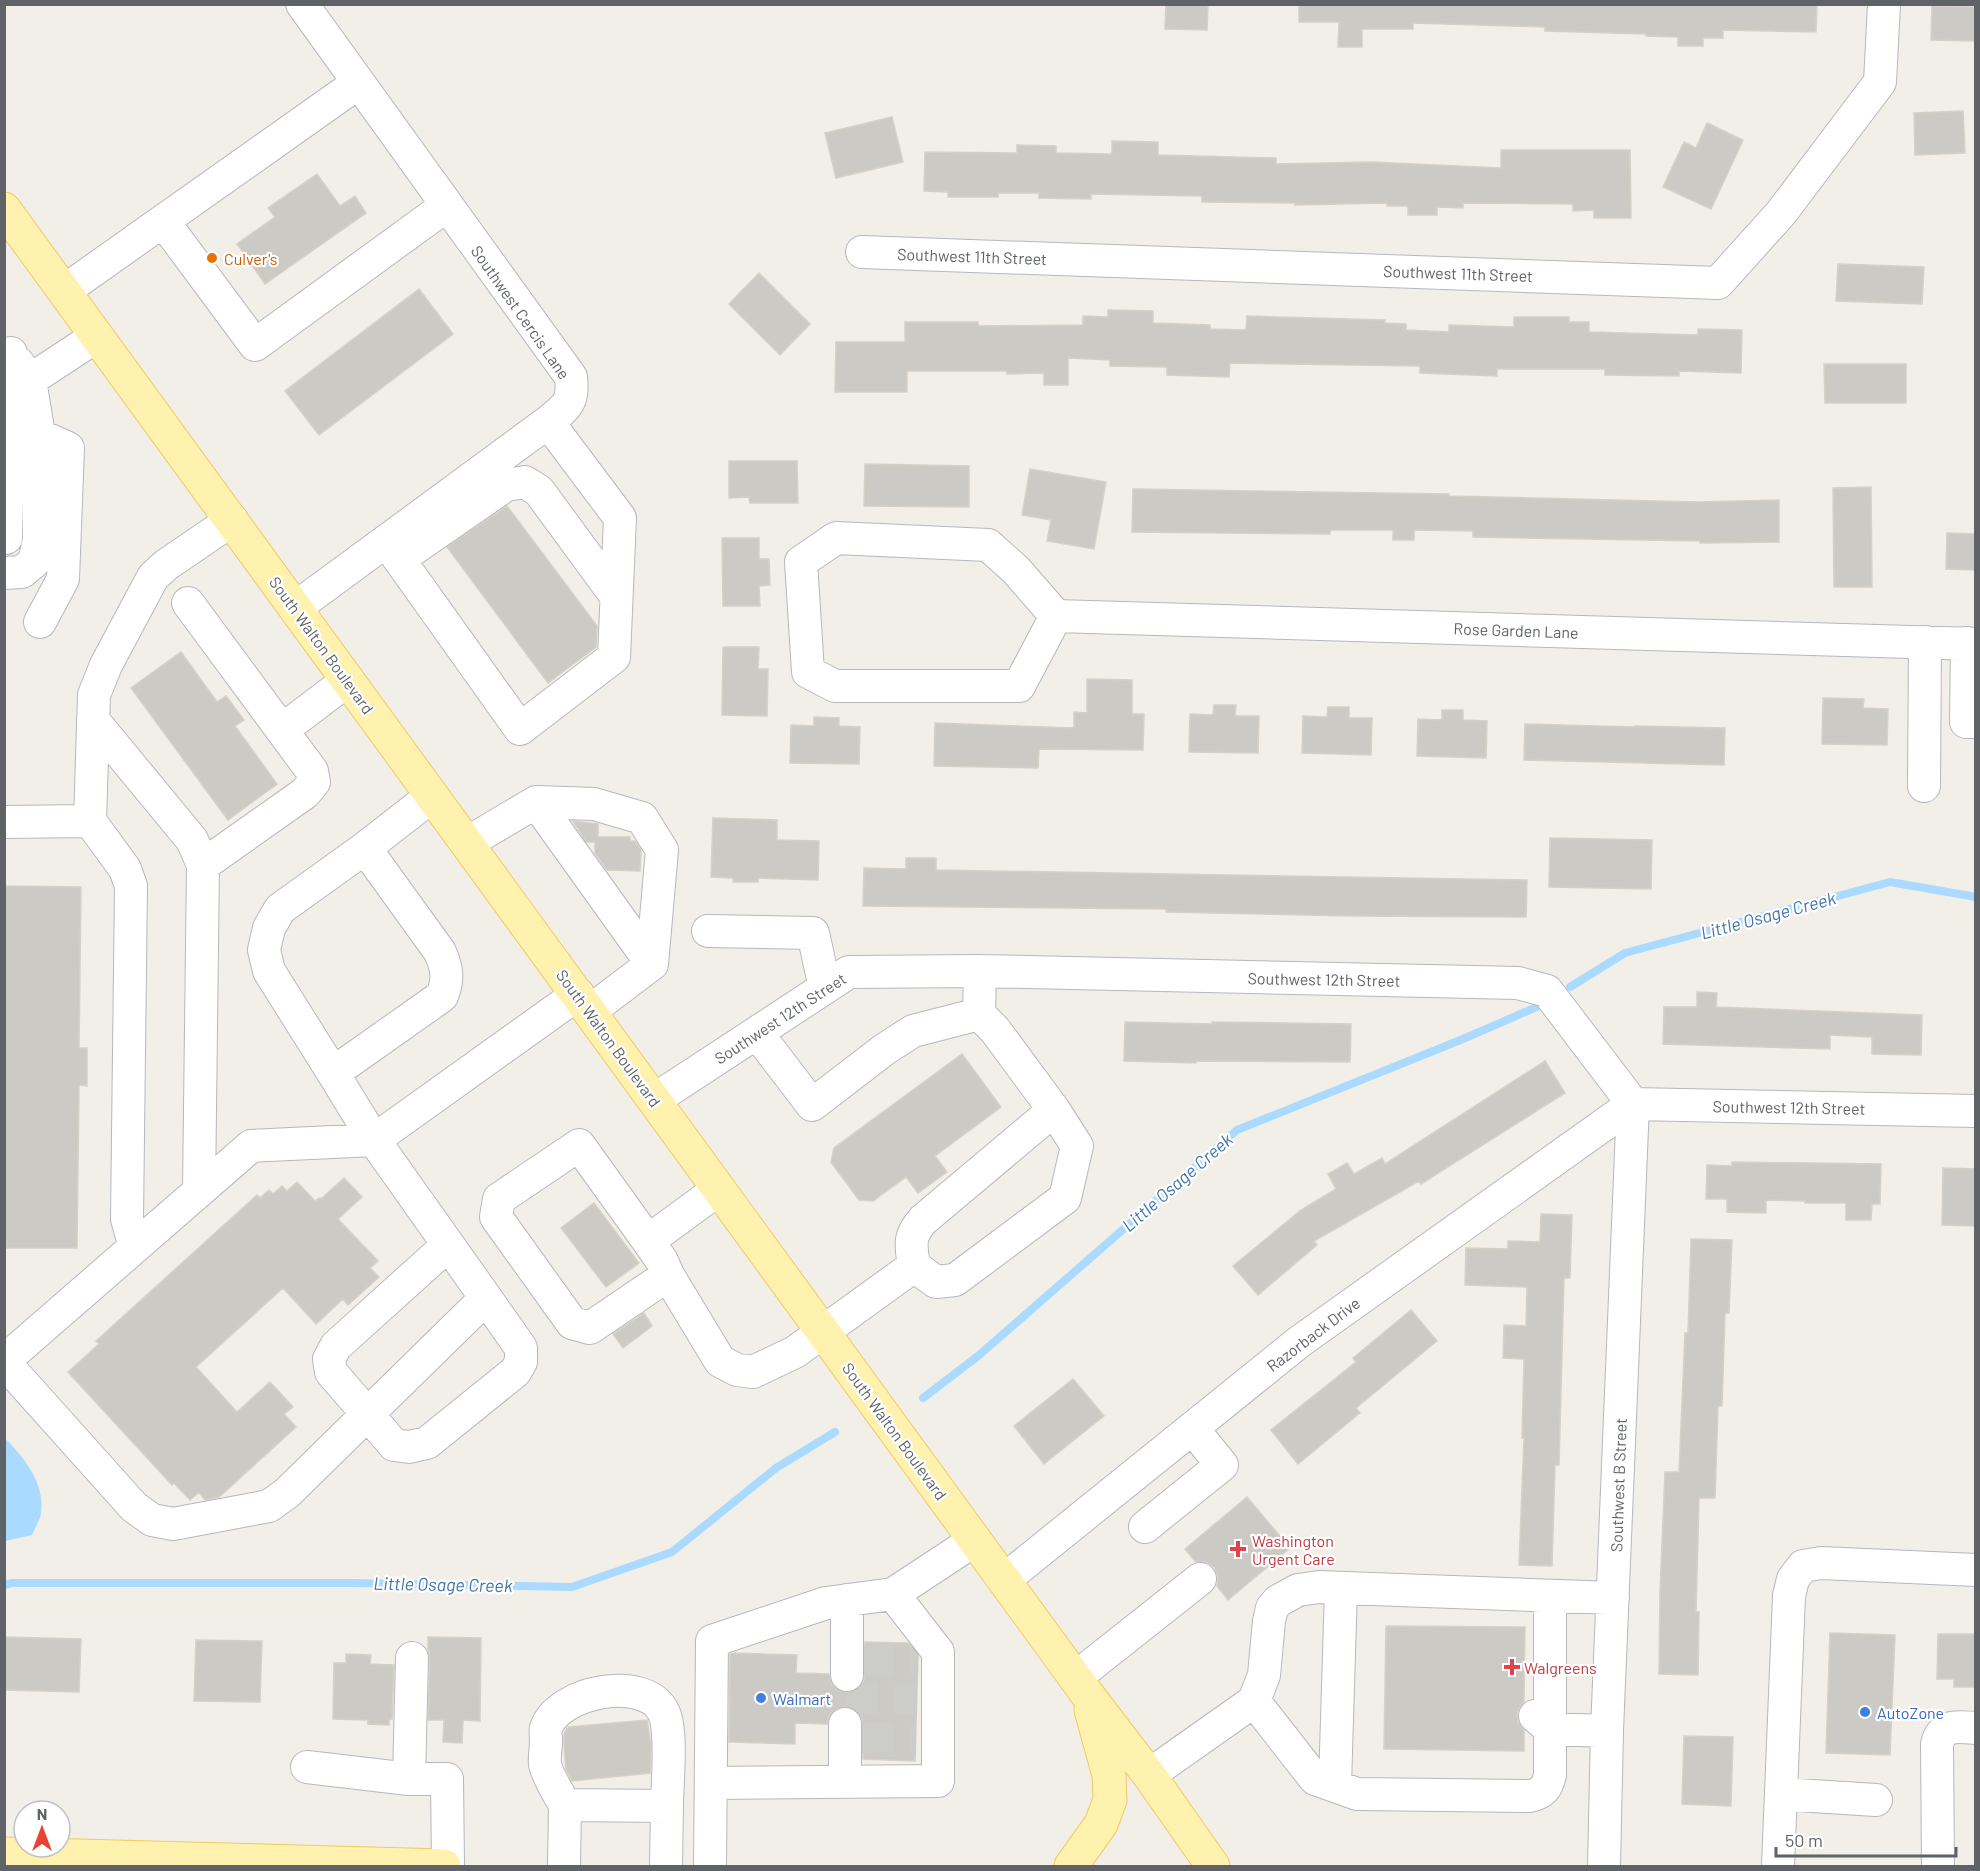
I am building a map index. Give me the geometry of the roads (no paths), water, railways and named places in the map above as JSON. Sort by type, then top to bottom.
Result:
[{"type":"main road","name":"South Walton Boulevard","points":[[4,209],[1081,1686],[1149,1775],[1213,1866]]},
{"type":"main road","points":[[1071,1866],[1101,1824],[1110,1800],[1109,1775],[1081,1686]]},
{"type":"main road","points":[[4,1854],[446,1866]]},
{"type":"street","name":"Southwest Cercis Lane","points":[[295,608],[393,550],[569,404],[573,391],[571,377],[302,4]]},
{"type":"street","name":"Southwest 11th Street","points":[[862,252],[1718,283],[1781,213],[1880,82],[1884,4]]},
{"type":"street","points":[[64,291],[358,84]]},
{"type":"street","points":[[164,220],[255,345],[446,206]]},
{"type":"street","points":[[30,380],[97,336]]},
{"type":"street","points":[[4,573],[22,572],[34,562],[39,540],[39,435],[30,380],[8,350]]},
{"type":"street","points":[[6,538],[8,350]]},
{"type":"street","points":[[548,422],[620,518],[614,657],[520,729],[393,550],[506,485],[525,482],[539,491],[616,596]]},
{"type":"street","points":[[39,435],[68,448],[63,579],[40,622]]},
{"type":"street","points":[[135,1247],[127,1219],[131,886],[125,869],[90,821],[94,695],[105,665],[153,577],[166,565],[232,520]]},
{"type":"street","points":[[836,538],[988,545],[1016,570],[1056,616],[1019,686],[835,686],[808,672],[801,562],[836,538]]},
{"type":"street","points":[[188,603],[312,771],[314,782],[305,793],[203,865]]},
{"type":"street","name":"Rose Garden Lane","points":[[1056,616],[1971,644]]},
{"type":"street","points":[[1925,642],[1924,775],[1971,722],[1971,644]]},
{"type":"street","points":[[282,730],[348,680]]},
{"type":"street","points":[[93,720],[192,840],[203,865],[199,1191]]},
{"type":"street","points":[[432,796],[280,909],[269,928],[264,950],[268,971],[374,1140],[521,1348],[521,1362],[515,1372],[427,1443],[409,1447],[394,1445],[331,1371],[329,1359],[336,1346],[448,1245]]},
{"type":"street","points":[[536,802],[652,964]]},
{"type":"street","points":[[467,843],[536,802],[594,804],[642,818],[662,850],[652,964]]},
{"type":"street","points":[[4,822],[90,821]]},
{"type":"street","points":[[333,1073],[441,996],[447,983],[447,968],[440,952],[364,848]]},
{"type":"street","points":[[708,932],[813,933],[825,988]]},
{"type":"street","points":[[486,1298],[287,1493],[270,1506],[173,1524],[152,1520],[134,1507],[4,1362],[251,1146],[374,1140],[584,1003],[652,964]]},
{"type":"street","points":[[980,971],[978,1014],[995,1030],[1054,1110],[1077,1146],[1065,1198],[955,1280],[936,1282],[914,1266],[911,1248],[914,1231],[918,1226],[1054,1110]]},
{"type":"street","name":"Southwest 12th Street","points":[[654,1100],[849,972],[980,971],[1518,983],[1547,991],[1634,1104],[1976,1111]]},
{"type":"street","points":[[757,1033],[812,1105],[885,1048],[914,1031],[978,1014]]},
{"type":"street","name":"Razorback Drive","points":[[1004,1580],[1299,1342],[1634,1104]]},
{"type":"street","name":"Southwest B Street","points":[[1604,1866],[1607,1731],[1634,1104]]},
{"type":"street","points":[[719,1189],[659,1259],[590,1328],[572,1323],[496,1217],[499,1199],[579,1144],[659,1259],[720,1361],[737,1370],[753,1372],[795,1352],[914,1266]]},
{"type":"street","points":[[1145,1527],[1222,1465],[1192,1428]]},
{"type":"street","points":[[710,1866],[712,1641],[826,1603],[893,1594],[975,1540]]},
{"type":"street","points":[[1778,1866],[1789,1596],[1793,1579],[1803,1566],[1821,1563],[1976,1570]]},
{"type":"street","points":[[1081,1686],[1200,1579]]},
{"type":"street","points":[[1149,1775],[1254,1701],[1264,1675],[1272,1608],[1278,1601],[1298,1590],[1319,1587],[1613,1598]]},
{"type":"street","points":[[1335,1785],[1341,1588]]},
{"type":"street","points":[[711,1783],[938,1781],[927,1738],[927,1699],[928,1662],[938,1652],[893,1594]]},
{"type":"street","points":[[1542,1596],[1534,1714],[1550,1729],[1607,1731]]},
{"type":"street","points":[[847,1600],[852,1665]]},
{"type":"street","points":[[409,1779],[412,1658]]},
{"type":"street","points":[[564,1866],[565,1805],[545,1766],[546,1728],[554,1716],[580,1698],[603,1692],[628,1690],[648,1697],[660,1706],[665,1714],[668,1735],[666,1866]]},
{"type":"street","points":[[1254,1701],[1315,1779],[1357,1794],[1530,1797],[1542,1793],[1550,1775],[1550,1729]]},
{"type":"street","points":[[1938,1866],[1937,1744],[1940,1734],[1945,1730],[1957,1727],[1976,1728]]},
{"type":"street","points":[[845,1782],[851,1733]]},
{"type":"street","points":[[307,1767],[409,1779],[447,1779],[446,1866]]},
{"type":"street","points":[[1781,1794],[1876,1800]]},
{"type":"street","points":[[565,1805],[667,1806]]},
{"type":"water","points":[[4,1437],[32,1471],[40,1491],[41,1502],[40,1516],[32,1535],[5,1541]]},
{"type":"waterway","name":"Little Osage Creek","points":[[1570,987],[1625,953],[1890,882],[1976,897]]},
{"type":"waterway","name":"Little Osage Creek","points":[[923,1398],[978,1356],[1237,1130],[1539,1006]]},
{"type":"waterway","name":"Little Osage Creek","points":[[4,1585],[12,1583],[352,1583],[572,1587],[672,1552],[776,1468],[835,1432]]},
{"type":"tunnel","points":[[862,1660],[918,1661]]},
{"type":"tunnel","points":[[846,1698],[917,1699]]},
{"type":"tunnel","points":[[861,1738],[916,1738]]},
{"type":"place","name":"Culver's","points":[[212,258]]},
{"type":"place","name":"Washington Urgent Care","points":[[1238,1549]]},
{"type":"place","name":"Walgreens","points":[[1512,1667]]},
{"type":"place","name":"Walmart","points":[[761,1698]]},
{"type":"place","name":"AutoZone","points":[[1865,1712]]}]
